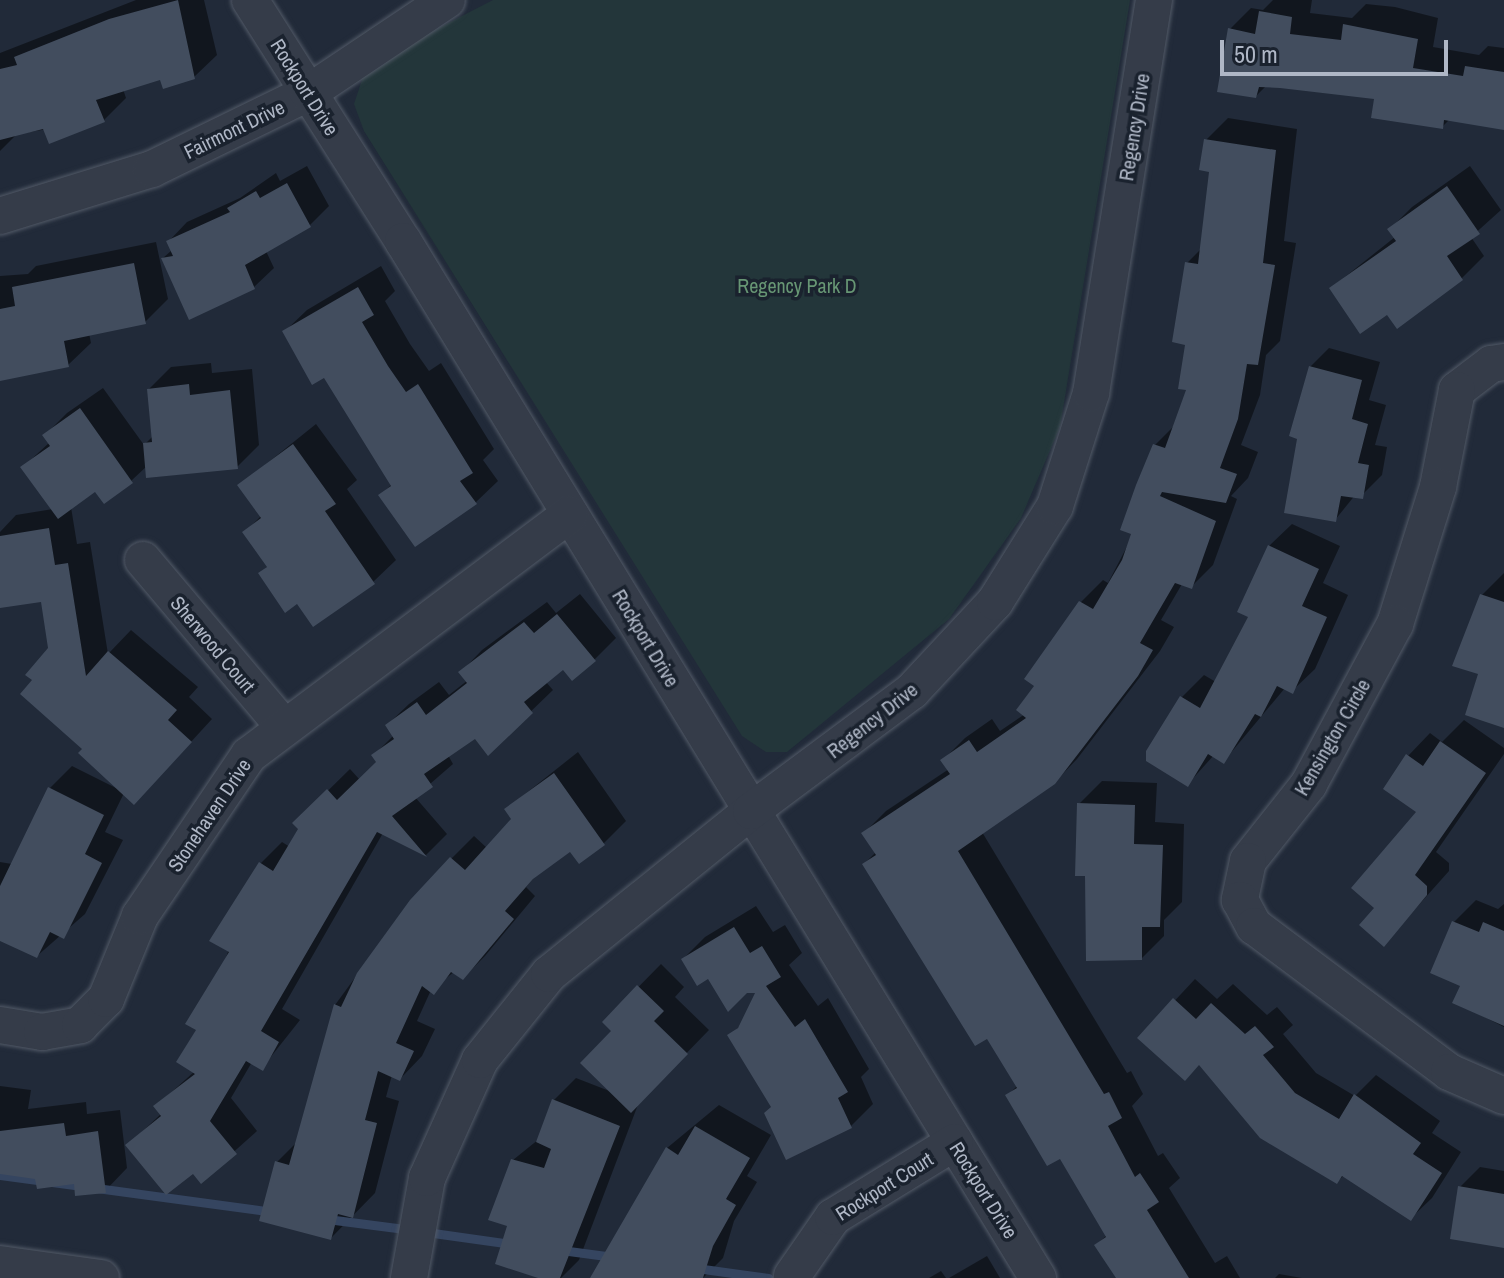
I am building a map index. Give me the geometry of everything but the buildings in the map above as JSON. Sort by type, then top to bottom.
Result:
[{"type":"street","name":"Rockport Drive","points":[[250,0],[570,514],[1038,1278]]},
{"type":"street","name":"Fairmont Drive","points":[[0,216],[152,169],[308,93],[447,0]]},
{"type":"street","name":"Regency Drive","points":[[409,1278],[427,1178],[480,1060],[549,974],[751,811],[912,691],[995,602],[1055,506],[1091,393],[1154,0]]},
{"type":"street","name":"Kensington Circle","points":[[1504,362],[1491,364],[1457,390],[1438,487],[1395,624],[1309,784],[1248,861],[1240,900],[1254,926],[1436,1063],[1504,1096]]},
{"type":"street","name":"Stonehaven Drive","points":[[0,1025],[42,1032],[80,1025],[106,999],[140,916],[249,755],[570,514]]},
{"type":"street","name":"Sherwood Court","points":[[143,560],[284,727]]},
{"type":"street","name":"Rockport Court","points":[[792,1276],[833,1217],[955,1142]]},
{"type":"street","points":[[0,1264],[101,1278]]},
{"type":"green space","name":"Regency Park D","points":[[493,0],[1130,0],[1060,427],[1021,518],[949,619],[787,752],[766,752],[742,736],[364,131],[354,104],[367,65]]},
{"type":"waterway","points":[[0,1175],[273,1212]]},
{"type":"waterway","points":[[327,1219],[412,1230]]},
{"type":"waterway","points":[[426,1232],[511,1244]]},
{"type":"waterway","points":[[561,1250],[614,1257]]},
{"type":"waterway","points":[[696,1268],[768,1278]]}]
